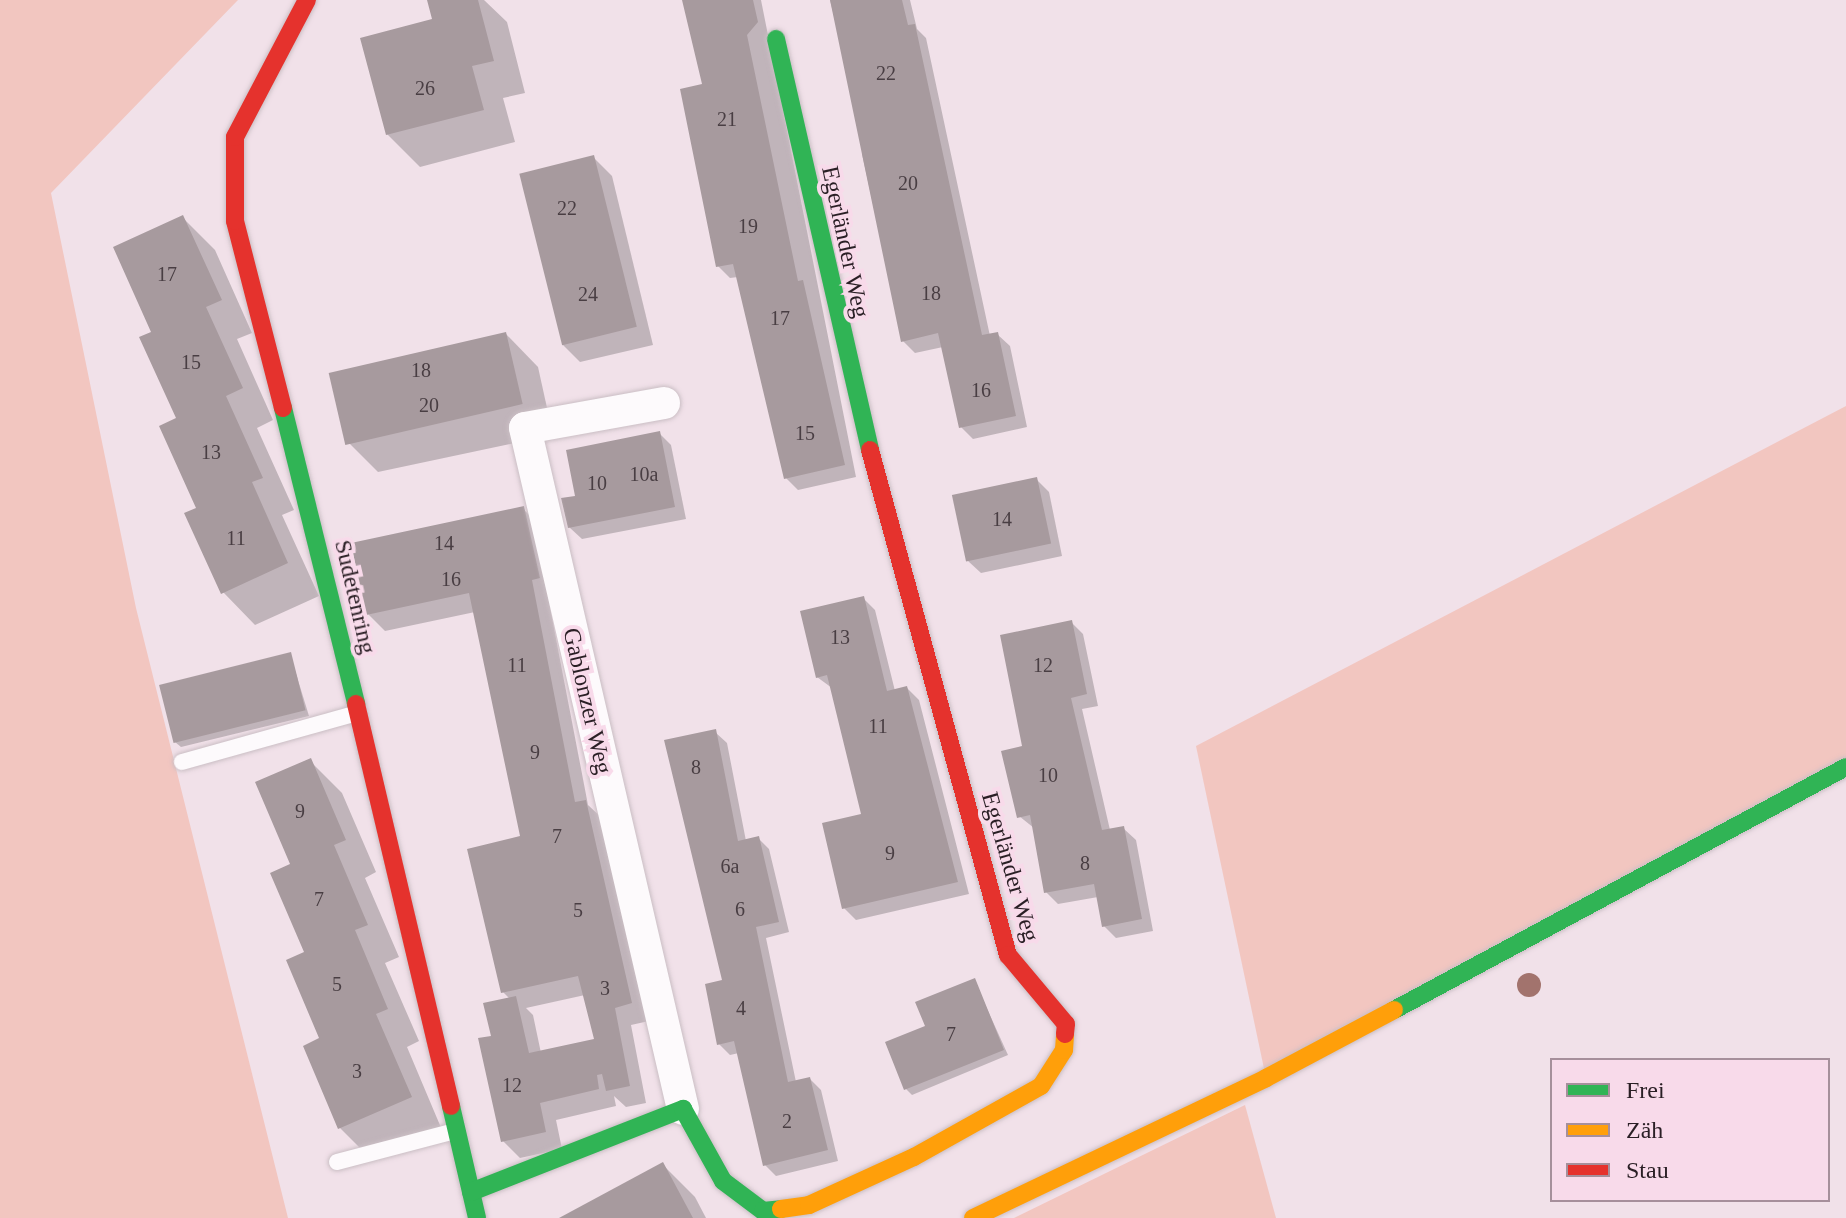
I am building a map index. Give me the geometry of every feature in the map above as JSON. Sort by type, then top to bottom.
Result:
[{"type":"street","name":"Sudetenring","points":[[307,0],[235,137],[235,221],[358,713],[477,1218]]},
{"type":"street","name":"Egerländer Weg","points":[[683,1109],[723,1181],[763,1211],[809,1205],[914,1157],[1041,1086],[1064,1050],[1066,1024],[1008,955],[850,375],[776,39]]},
{"type":"street","name":"Gablonzer Weg","points":[[664,403],[525,428],[683,1109]]},
{"type":"street","points":[[973,1218],[1266,1078],[1846,767]]},
{"type":"street","points":[[471,1192],[683,1109]]},
{"type":"lane","points":[[182,762],[358,713]]},
{"type":"lane","points":[[337,1162],[457,1131]]},
{"type":"shaded area","points":[[0,0],[238,0],[51,193],[136,608],[288,1218],[0,1218]]},
{"type":"shaded area","points":[[1846,406],[1846,767],[1266,1078],[1196,746]]},
{"type":"shaded area","points":[[1245,1105],[1276,1218],[1014,1218]]},
{"type":"building","points":[[427,0],[478,0],[494,61],[472,66],[484,110],[386,135],[360,38],[432,19]]},
{"type":"building","points":[[682,0],[753,0],[758,22],[747,35],[798,281],[803,280],[845,465],[784,479],[733,264],[716,267],[680,89],[702,84]]},
{"type":"building","points":[[830,0],[902,0],[908,25],[915,24],[982,335],[998,332],[1016,416],[959,428],[938,333],[901,342]]},
{"type":"building","points":[[594,155],[637,327],[562,345],[519,174]]},
{"type":"building","points":[[183,215],[222,300],[206,307],[243,388],[226,396],[263,478],[252,482],[288,563],[221,594],[184,513],[196,508],[159,426],[176,418],[139,337],[151,332],[113,247]]},
{"type":"building","points":[[506,332],[523,404],[345,445],[329,373]]},
{"type":"building","points":[[660,431],[675,507],[568,528],[561,498],[575,496],[566,450]]},
{"type":"building","points":[[1037,477],[1051,544],[966,562],[952,495]]},
{"type":"building","points":[[524,506],[540,578],[532,580],[575,802],[586,800],[632,1003],[615,1008],[630,1086],[606,1091],[602,1074],[597,1075],[599,1089],[540,1103],[546,1132],[501,1142],[478,1038],[491,1036],[483,1003],[516,996],[529,1053],[594,1039],[578,976],[501,993],[467,849],[520,836],[469,593],[366,615],[351,543]]},
{"type":"building","points":[[864,596],[887,691],[907,686],[958,882],[842,909],[822,823],[861,814],[827,675],[816,678],[800,611]]},
{"type":"building","points":[[1072,620],[1087,694],[1071,698],[1102,830],[1124,826],[1142,919],[1102,927],[1094,884],[1044,893],[1030,815],[1017,818],[1001,751],[1022,746],[1000,635]]},
{"type":"building","points":[[291,652],[306,710],[174,743],[159,685]]},
{"type":"building","points":[[716,729],[738,841],[759,836],[779,922],[756,927],[788,1082],[810,1077],[828,1150],[763,1166],[734,1041],[717,1045],[705,984],[722,980],[664,740]]},
{"type":"building","points":[[311,758],[346,840],[334,845],[368,925],[355,930],[388,1009],[376,1014],[412,1097],[338,1129],[303,1046],[319,1038],[286,960],[304,952],[270,873],[290,864],[255,782]]},
{"type":"building","points":[[975,978],[1004,1050],[904,1090],[885,1042],[925,1026],[915,1002]]},
{"type":"building","points":[[663,1162],[693,1218],[559,1218]]},
{"type":"traffic: fast","points":[[776,39],[870,450]]},
{"type":"traffic: fast","points":[[283,408],[356,704]]},
{"type":"traffic: fast","points":[[1394,1010],[1846,767]]},
{"type":"traffic: fast","points":[[451,1106],[477,1218]]},
{"type":"traffic: fast","points":[[471,1192],[683,1109],[723,1181],[763,1211],[781,1209]]},
{"type":"traffic: slow","points":[[973,1218],[1266,1078],[1394,1010]]},
{"type":"traffic: slow","points":[[781,1209],[809,1205],[914,1157],[1041,1086],[1064,1050],[1065,1034]]},
{"type":"traffic: jam","points":[[283,408],[235,221],[235,137],[307,0]]},
{"type":"traffic: jam","points":[[870,450],[1008,955],[1066,1024],[1065,1034]]},
{"type":"traffic: jam","points":[[356,704],[451,1106]]}]
